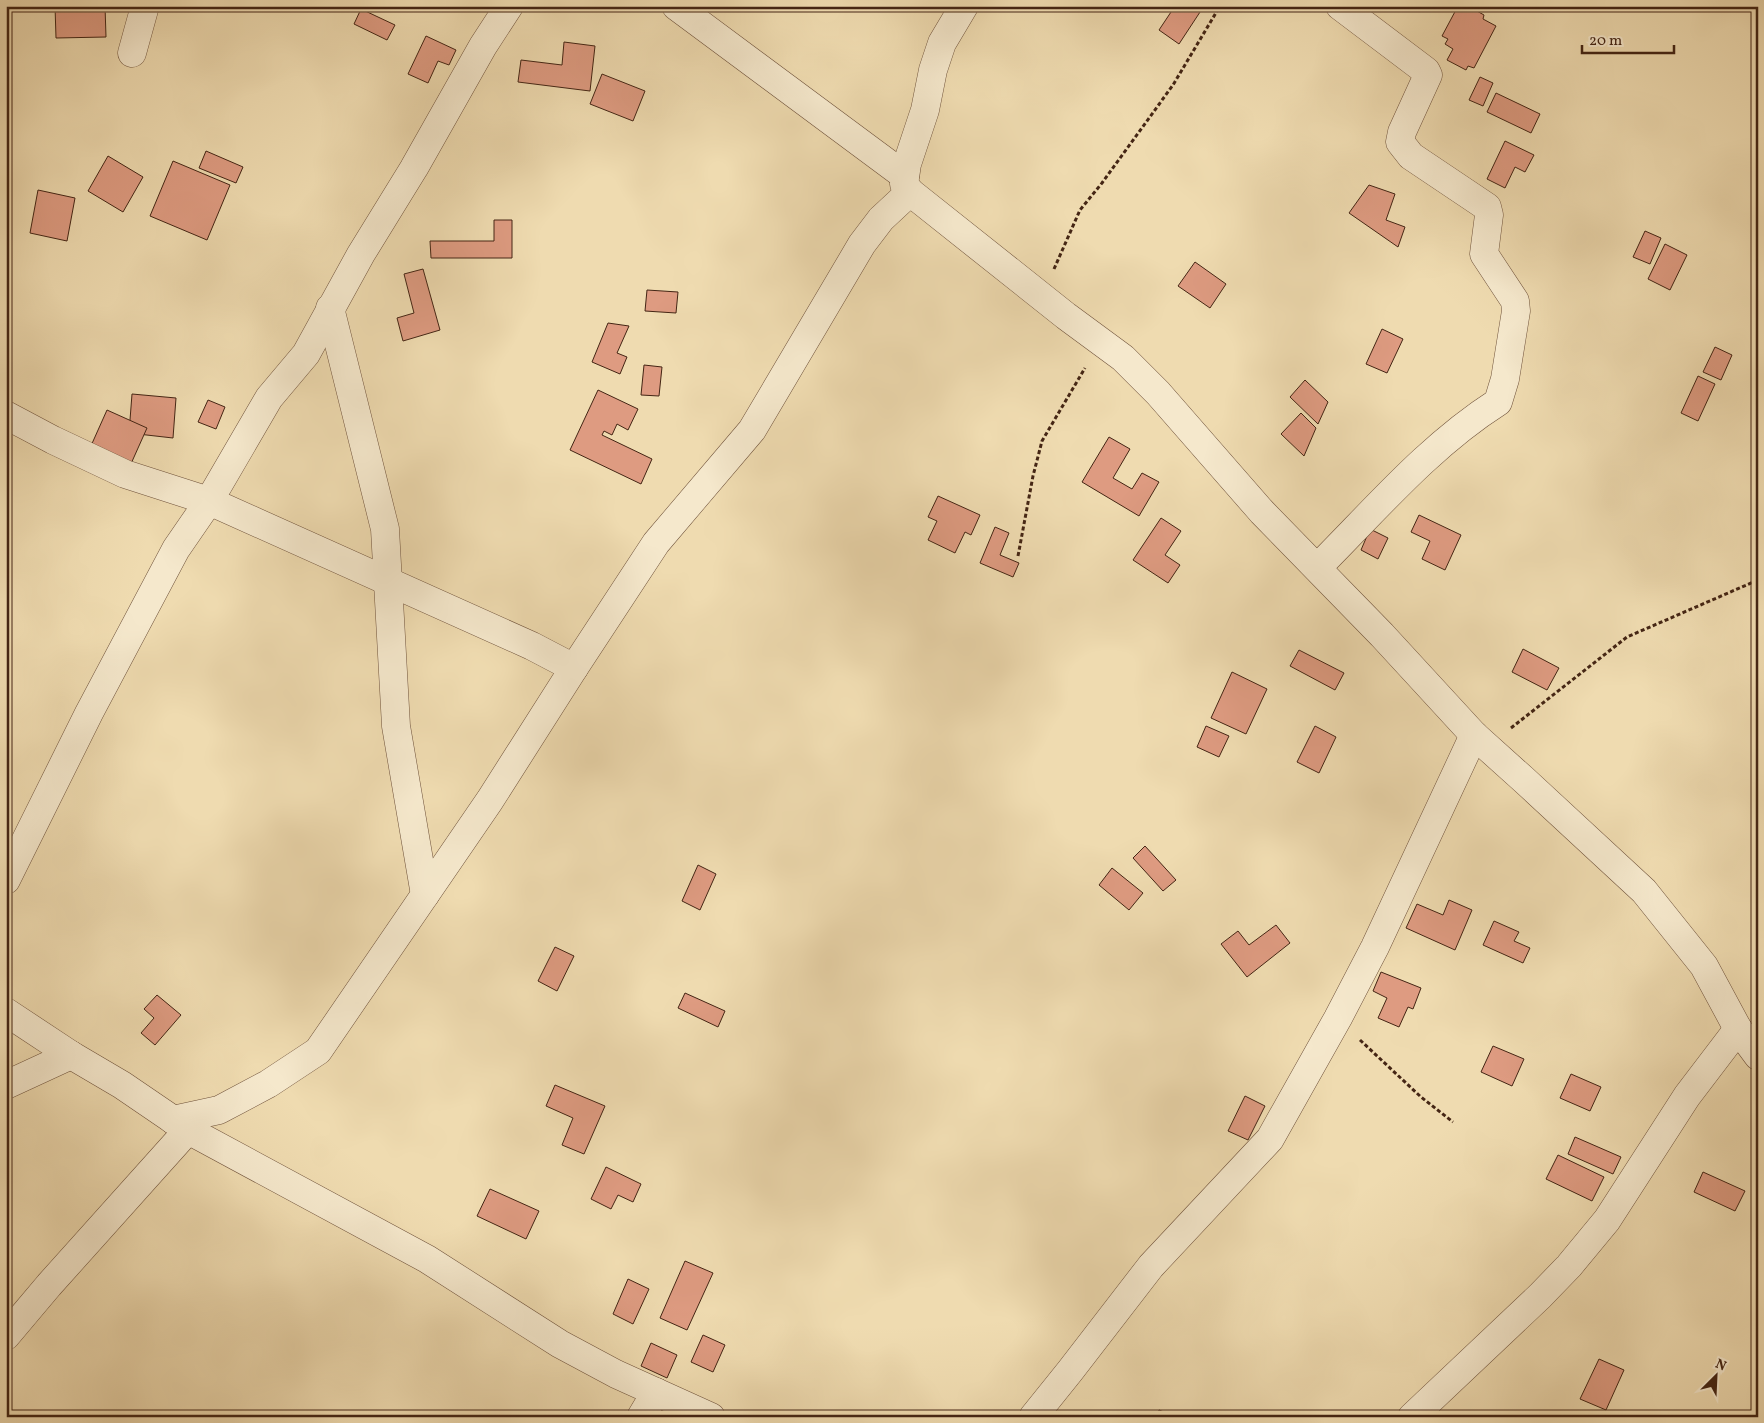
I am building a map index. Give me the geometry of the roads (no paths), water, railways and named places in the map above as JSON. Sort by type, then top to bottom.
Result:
[{"type":"street","points":[[132,53],[145,6]]},
{"type":"street","points":[[6,880],[89,713],[176,548],[209,501],[269,398],[306,354],[330,308],[414,168],[482,46],[509,6]]},
{"type":"street","points":[[676,6],[908,184],[1042,297],[1123,358],[1158,393],[1262,512],[1318,567],[1481,741],[1644,891],[1704,966],[1738,1029],[1758,1056]]},
{"type":"street","points":[[6,1336],[181,1125],[219,1110],[268,1084],[318,1051],[490,800],[656,542],[752,430],[862,244],[908,184],[907,164],[926,110],[933,70],[942,43],[964,6]]},
{"type":"street","points":[[1318,567],[1411,472],[1472,419],[1498,402],[1505,379],[1516,311],[1515,301],[1484,254],[1489,215],[1488,207],[1410,156],[1400,144],[1402,132],[1428,75],[1426,71],[1340,6]]},
{"type":"street","points":[[330,308],[385,529],[390,582],[396,726],[425,895]]},
{"type":"street","points":[[6,415],[53,440],[126,474],[209,501],[532,646],[574,668]]},
{"type":"street","points":[[1033,1417],[1099,1335],[1151,1266],[1270,1140],[1338,1018],[1481,741]]},
{"type":"street","points":[[6,1012],[71,1055],[122,1085],[181,1125],[427,1259],[560,1344],[616,1374],[711,1417]]},
{"type":"street","points":[[1412,1417],[1540,1296],[1569,1266],[1607,1220],[1686,1096],[1738,1029]]},
{"type":"street","points":[[6,1085],[71,1055]]},
{"type":"street","points":[[641,1417],[656,1392]]}]
